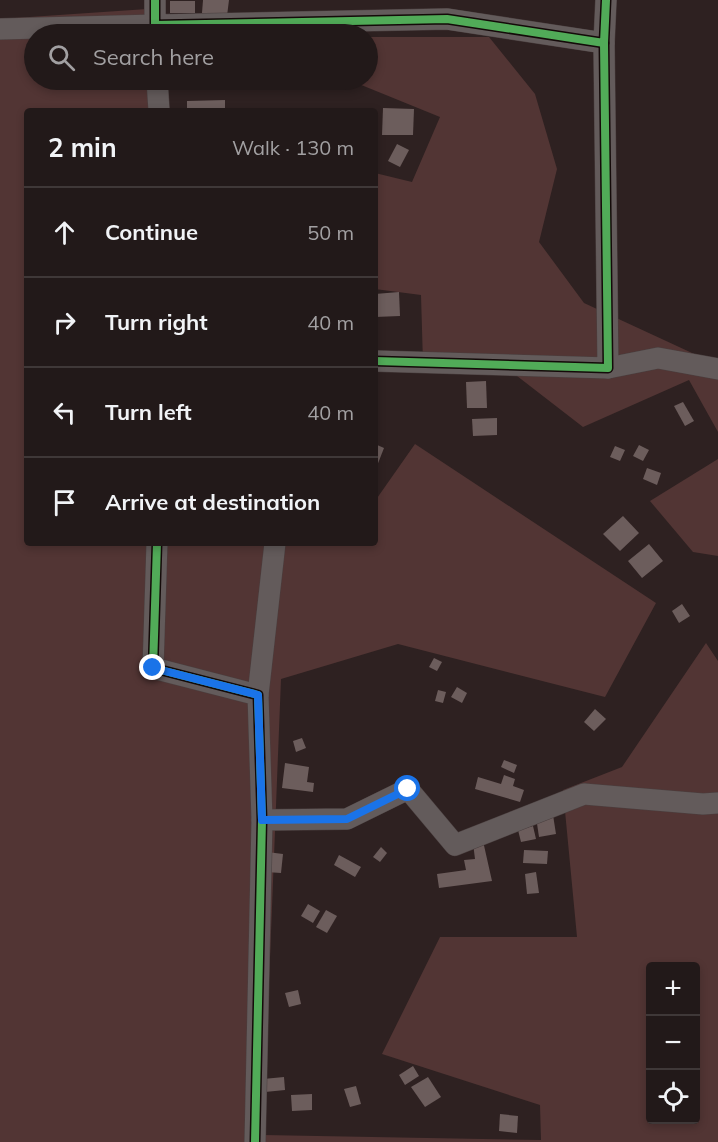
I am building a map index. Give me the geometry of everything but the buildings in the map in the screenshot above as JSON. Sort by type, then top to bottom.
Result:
[{"type":"street","points":[[155,0],[155,24]]},
{"type":"street","points":[[606,0],[604,43],[608,368]]},
{"type":"street","points":[[314,24],[447,19],[604,43]]},
{"type":"street","points":[[0,29],[24,29]]},
{"type":"street","points":[[158,90],[159,108]]},
{"type":"street","points":[[378,361],[608,368],[658,358],[718,369]]},
{"type":"street","points":[[157,546],[153,668],[258,695]]},
{"type":"street","points":[[255,1142],[262,820],[258,695],[275,546]]},
{"type":"street","points":[[262,820],[347,819],[408,789],[455,845],[584,794],[703,804],[718,803]]},
{"type":"shaded area","points":[[162,8],[163,24],[24,24],[24,90],[165,90],[166,108],[24,108],[24,546],[378,546],[378,497],[415,444],[656,603],[605,697],[398,644],[281,679],[263,1135],[541,1140],[540,1105],[382,1054],[440,937],[577,937],[563,790],[622,767],[706,643],[718,661],[718,1142],[0,1142],[0,19]]},
{"type":"shaded area","points":[[378,37],[489,37],[535,94],[557,169],[539,242],[584,303],[718,365],[718,432],[689,380],[583,427],[490,355],[423,363],[421,295],[378,289],[378,174],[412,182],[440,117],[374,90],[378,90]]},
{"type":"shaded area","points":[[718,459],[718,556],[693,552],[650,501]]},
{"type":"cycle path","points":[[155,0],[155,24]]},
{"type":"cycle path","points":[[204,24],[447,19],[604,43],[606,0]]},
{"type":"cycle path","points":[[378,361],[608,368],[604,43]]},
{"type":"cycle path","points":[[157,546],[153,668],[258,695],[262,820],[255,1142]]},
{"type":"route","points":[[153,668],[258,695],[262,820],[347,819],[408,789]]}]
